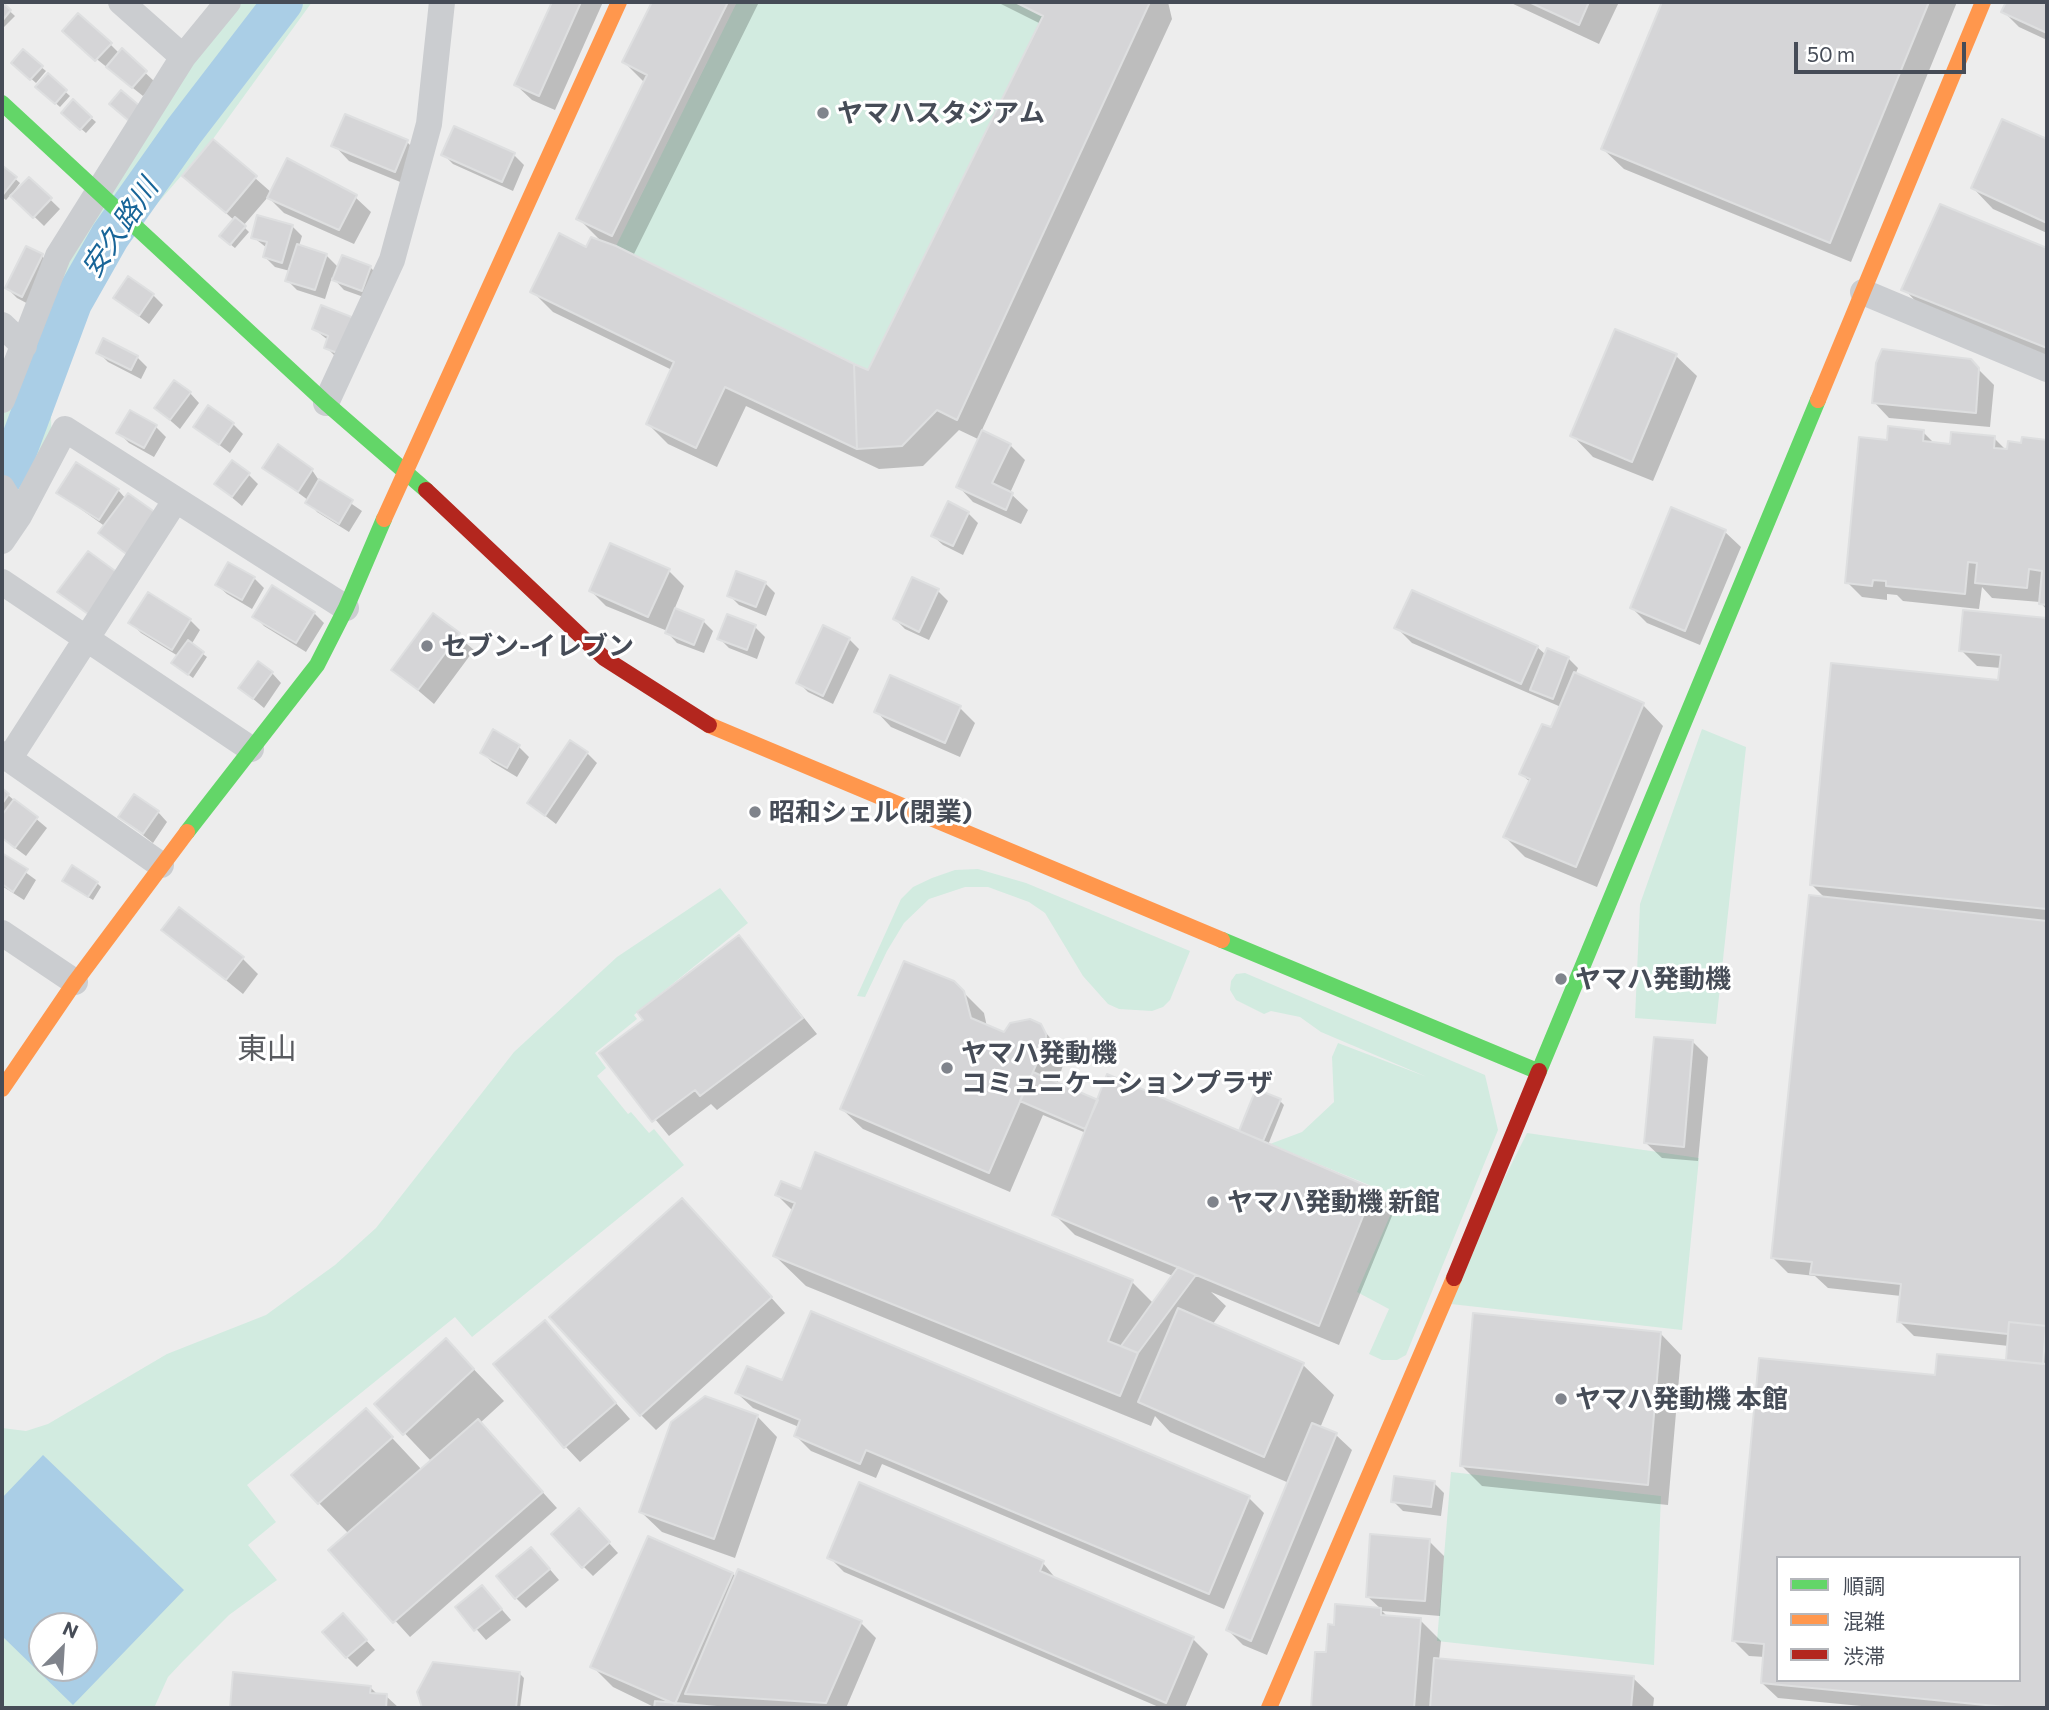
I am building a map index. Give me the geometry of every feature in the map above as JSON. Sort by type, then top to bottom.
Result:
[{"type":"street","points":[[121,2],[183,57]]},
{"type":"street","points":[[2,400],[58,256],[183,57],[228,2]]},
{"type":"street","points":[[326,403],[392,260],[429,124],[442,2]]},
{"type":"street","points":[[2,1089],[75,982],[161,865],[317,665],[346,608],[405,471],[619,2]]},
{"type":"street","points":[[1269,1708],[1412,1378],[1537,1071],[1983,2]]},
{"type":"street","points":[[2,103],[326,403],[405,471],[604,658],[713,727],[1537,1071]]},
{"type":"street","points":[[1863,292],[2047,369]]},
{"type":"street","points":[[2,325],[24,346]]},
{"type":"street","points":[[2,541],[11,503],[65,429],[346,608]]},
{"type":"street","points":[[161,865],[6,757],[86,640],[175,501]]},
{"type":"street","points":[[2,582],[251,749]]},
{"type":"street","points":[[2,933],[75,982]]},
{"type":"green space","points":[[232,2],[312,2],[213,139],[119,248],[88,305],[63,369],[51,417],[52,452],[2,537],[2,399],[58,256]]},
{"type":"green space","points":[[737,2],[1015,2],[1043,16],[868,370],[616,246]]},
{"type":"green space","points":[[1702,729],[1746,747],[1716,1024],[1635,1018],[1640,904]]},
{"type":"green space","points":[[978,869],[1026,883],[1190,951],[1170,1000],[1163,1007],[1152,1011],[1119,1009],[1108,1004],[1083,976],[1045,913],[1029,902],[988,887],[965,887],[929,899],[904,923],[865,997],[857,996],[901,899],[913,887],[932,878],[955,870]]},
{"type":"green space","points":[[720,888],[748,923],[634,1015],[637,1019],[595,1053],[606,1068],[597,1076],[628,1114],[631,1112],[649,1133],[654,1129],[684,1165],[472,1337],[455,1317],[247,1485],[276,1522],[248,1545],[277,1580],[229,1615],[183,1661],[168,1677],[154,1708],[2,1708],[2,1428],[26,1431],[48,1424],[167,1354],[266,1315],[335,1265],[376,1228],[514,1052],[617,957]]},
{"type":"green space","points":[[1245,973],[1485,1075],[1498,1130],[1406,1355],[1397,1360],[1382,1360],[1369,1354],[1389,1309],[1357,1292],[1398,1197],[1270,1144],[1302,1132],[1334,1102],[1332,1057],[1338,1043],[1427,1077],[1321,1032],[1300,1017],[1271,1011],[1264,1014],[1236,1000],[1230,990],[1231,981],[1236,974]]},
{"type":"green space","points":[[1527,1133],[1699,1158],[1682,1330],[1442,1303]]},
{"type":"green space","points":[[1451,1472],[1661,1496],[1654,1665],[1437,1641]]},
{"type":"water","points":[[43,1455],[184,1590],[98,1679],[98,1612],[28,1612],[28,1661],[2,1636],[2,1498]]},
{"type":"water","points":[[49,1682],[95,1682],[73,1705]]},
{"type":"building","points":[[2,2],[11,10],[2,21]]},
{"type":"building","points":[[552,2],[581,2],[539,96],[514,85]]},
{"type":"building","points":[[652,2],[728,2],[612,236],[576,219],[647,75],[622,62]]},
{"type":"building","points":[[1015,2],[1150,2],[957,420],[937,410],[902,446],[857,449],[854,364],[868,370],[1043,16]]},
{"type":"building","points":[[1529,2],[1589,2],[1579,25]]},
{"type":"building","points":[[1662,2],[1929,2],[1830,243],[1601,149]]},
{"type":"building","points":[[2006,2],[2047,2],[2047,33],[2001,12]]},
{"type":"building","points":[[78,13],[112,43],[95,61],[62,31]]},
{"type":"building","points":[[122,48],[147,71],[132,88],[106,67]]},
{"type":"building","points":[[23,49],[43,66],[30,80],[11,63]]},
{"type":"building","points":[[48,73],[67,90],[55,104],[35,87]]},
{"type":"building","points":[[121,90],[141,107],[129,121],[109,104]]},
{"type":"building","points":[[73,99],[92,117],[80,130],[61,113]]},
{"type":"building","points":[[345,114],[408,140],[395,172],[331,146]]},
{"type":"building","points":[[2002,119],[2047,139],[2047,223],[1971,188]]},
{"type":"building","points":[[454,126],[515,153],[502,182],[441,155]]},
{"type":"building","points":[[213,139],[257,176],[226,213],[182,176]]},
{"type":"building","points":[[287,158],[357,195],[339,230],[267,198]]},
{"type":"building","points":[[2,167],[17,177],[2,196]]},
{"type":"building","points":[[29,177],[52,198],[33,218],[10,196]]},
{"type":"building","points":[[1940,204],[2047,248],[2047,348],[1901,290]]},
{"type":"building","points":[[257,215],[293,225],[282,263],[263,257],[267,242],[251,238]]},
{"type":"building","points":[[235,217],[246,226],[230,245],[219,236]]},
{"type":"building","points":[[559,233],[586,247],[591,237],[616,246],[854,364],[857,449],[725,387],[696,448],[646,424],[674,362],[530,292]]},
{"type":"building","points":[[297,244],[327,254],[315,290],[285,281]]},
{"type":"building","points":[[26,246],[43,254],[22,297],[5,288]]},
{"type":"building","points":[[342,255],[371,266],[362,291],[332,280]]},
{"type":"building","points":[[128,276],[154,294],[139,316],[113,298]]},
{"type":"building","points":[[321,305],[354,318],[340,354],[324,348],[328,336],[312,329]]},
{"type":"building","points":[[1615,329],[1677,354],[1632,462],[1570,436]]},
{"type":"building","points":[[103,338],[138,356],[131,370],[96,353]]},
{"type":"building","points":[[1882,349],[1971,359],[1979,368],[1976,413],[1872,403],[1876,363]]},
{"type":"building","points":[[174,380],[191,392],[170,420],[154,408]]},
{"type":"building","points":[[208,405],[234,423],[219,445],[193,427]]},
{"type":"building","points":[[130,410],[157,425],[144,448],[116,433]]},
{"type":"building","points":[[1888,426],[1924,430],[1923,441],[1950,444],[1951,432],[1995,436],[1994,448],[2007,449],[2008,441],[2021,443],[2022,437],[2047,440],[2047,605],[2039,604],[2042,571],[2029,569],[2027,588],[1975,583],[1977,563],[1968,562],[1965,594],[1886,586],[1886,581],[1873,580],[1872,586],[1845,583],[1859,437],[1887,440]]},
{"type":"building","points":[[982,430],[1011,444],[992,483],[1013,493],[1006,510],[956,487]]},
{"type":"building","points":[[278,444],[313,469],[298,492],[262,468]]},
{"type":"building","points":[[232,460],[250,473],[232,497],[214,484]]},
{"type":"building","points":[[76,462],[119,489],[99,520],[56,493]]},
{"type":"building","points":[[319,479],[353,500],[339,524],[305,503]]},
{"type":"building","points":[[128,493],[159,515],[129,556],[98,533]]},
{"type":"building","points":[[948,501],[969,512],[953,546],[931,536]]},
{"type":"building","points":[[1671,507],[1726,530],[1685,631],[1630,608]]},
{"type":"building","points":[[610,543],[670,569],[648,617],[589,591]]},
{"type":"building","points":[[88,551],[118,573],[88,614],[57,592]]},
{"type":"building","points":[[228,562],[255,577],[242,600],[215,585]]},
{"type":"building","points":[[736,571],[766,582],[756,607],[727,596]]},
{"type":"building","points":[[912,577],[939,589],[919,632],[893,619]]},
{"type":"building","points":[[272,585],[315,612],[296,643],[252,617]]},
{"type":"building","points":[[1412,590],[1538,646],[1521,684],[1394,628]]},
{"type":"building","points":[[148,592],[191,619],[172,650],[128,623]]},
{"type":"building","points":[[675,608],[704,620],[694,645],[665,633]]},
{"type":"building","points":[[1963,610],[2047,618],[2047,909],[1810,885],[1831,663],[1998,680],[2001,655],[1959,651]]},
{"type":"building","points":[[433,613],[460,633],[418,690],[391,670]]},
{"type":"building","points":[[727,614],[756,625],[747,650],[717,639]]},
{"type":"building","points":[[823,625],[850,638],[823,696],[796,683]]},
{"type":"building","points":[[188,640],[204,652],[188,675],[171,663]]},
{"type":"building","points":[[1547,648],[1569,657],[1553,699],[1530,690]]},
{"type":"building","points":[[258,661],[273,672],[253,699],[238,688]]},
{"type":"building","points":[[1574,672],[1644,703],[1576,867],[1503,837],[1530,779],[1519,774],[1542,724],[1551,727]]},
{"type":"building","points":[[890,675],[961,706],[945,743],[874,712]]},
{"type":"building","points":[[493,729],[520,745],[507,768],[480,753]]},
{"type":"building","points":[[570,740],[588,752],[545,816],[527,803]]},
{"type":"building","points":[[2,788],[9,794],[2,804]]},
{"type":"building","points":[[134,794],[159,811],[143,834],[118,817]]},
{"type":"building","points":[[14,799],[38,817],[15,848],[2,838],[2,815]]},
{"type":"building","points":[[2,853],[28,869],[13,892],[2,884]]},
{"type":"building","points":[[72,865],[98,882],[88,897],[62,881]]},
{"type":"building","points":[[1809,895],[2047,921],[2047,1326],[2009,1322],[2008,1334],[1897,1322],[1901,1284],[1810,1274],[1812,1262],[1771,1258]]},
{"type":"building","points":[[179,907],[244,957],[226,980],[161,930]]},
{"type":"building","points":[[739,935],[803,1018],[700,1096],[695,1090],[652,1122],[599,1053],[643,1020],[637,1012]]},
{"type":"building","name":"ヤマハ発動機 コミュニケーションプラザ","points":[[904,961],[954,981],[964,991],[971,1018],[1004,1032],[1010,1023],[1030,1019],[1041,1024],[1046,1034],[1046,1042],[989,1173],[840,1109]]},
{"type":"building","points":[[1654,1037],[1693,1040],[1684,1147],[1644,1143]]},
{"type":"building","points":[[1033,1072],[1098,1100],[1085,1129],[1020,1101]]},
{"type":"building","name":"ヤマハ発動機 新館","points":[[1107,1074],[1374,1189],[1319,1326],[1052,1215]]},
{"type":"building","points":[[1256,1089],[1281,1099],[1263,1141],[1239,1131]]},
{"type":"building","points":[[815,1152],[1133,1280],[1108,1341],[1138,1353],[1120,1396],[773,1256],[795,1203],[775,1195],[781,1181],[801,1189]]},
{"type":"building","points":[[682,1198],[772,1297],[640,1416],[549,1317]]},
{"type":"building","points":[[1178,1267],[1196,1275],[1138,1353],[1121,1346]]},
{"type":"building","points":[[1178,1308],[1304,1363],[1264,1457],[1138,1402]]},
{"type":"building","points":[[811,1311],[1250,1496],[1209,1594],[866,1450],[860,1464],[794,1436],[800,1420],[735,1393],[747,1366],[782,1380]]},
{"type":"building","name":"ヤマハ発動機 本館","points":[[1473,1313],[1661,1332],[1648,1485],[1460,1466]]},
{"type":"building","points":[[545,1320],[616,1403],[564,1448],[493,1364]]},
{"type":"building","points":[[2009,1322],[2046,1326],[2043,1364],[2006,1360]]},
{"type":"building","points":[[446,1338],[474,1369],[403,1435],[374,1404]]},
{"type":"building","points":[[1937,1354],[2047,1364],[2047,1708],[2016,1708],[1761,1683],[1764,1644],[1732,1641],[1759,1358],[1935,1375]]},
{"type":"building","points":[[705,1396],[758,1415],[714,1539],[639,1512],[671,1422]]},
{"type":"building","points":[[366,1408],[393,1437],[318,1504],[291,1475]]},
{"type":"building","points":[[478,1419],[543,1492],[393,1623],[328,1550]]},
{"type":"building","points":[[1312,1423],[1337,1433],[1251,1641],[1226,1630]]},
{"type":"building","points":[[1394,1476],[1435,1481],[1431,1507],[1391,1502]]},
{"type":"building","points":[[859,1482],[1044,1561],[1040,1571],[1194,1637],[1166,1703],[827,1558]]},
{"type":"building","points":[[579,1508],[610,1542],[582,1568],[551,1534]]},
{"type":"building","points":[[1370,1534],[1430,1539],[1425,1601],[1366,1597]]},
{"type":"building","points":[[648,1536],[733,1573],[675,1704],[590,1667]]},
{"type":"building","points":[[531,1547],[550,1569],[515,1599],[496,1576]]},
{"type":"building","points":[[738,1569],[862,1621],[826,1703],[685,1694]]},
{"type":"building","points":[[482,1585],[502,1609],[474,1631],[455,1607]]},
{"type":"building","points":[[1335,1604],[1381,1608],[1381,1615],[1421,1618],[1414,1708],[1311,1708],[1315,1652],[1326,1652],[1328,1624],[1334,1625]]},
{"type":"building","points":[[343,1613],[367,1640],[346,1658],[322,1632]]},
{"type":"building","points":[[1434,1658],[1634,1676],[1631,1708],[1430,1708]]},
{"type":"building","points":[[433,1662],[520,1672],[516,1708],[422,1708],[417,1692]]},
{"type":"building","points":[[233,1672],[371,1686],[370,1693],[387,1694],[386,1708],[230,1708]]},
{"type":"building","points":[[655,1701],[727,1708],[654,1708]]},
{"type":"waterway","name":"安久路川","points":[[2,478],[14,459],[72,303],[110,236],[184,131],[283,2]]},
{"type":"traffic: fast","points":[[2,103],[326,403],[426,490]]},
{"type":"traffic: fast","points":[[1539,1071],[1818,400]]},
{"type":"traffic: fast","points":[[187,832],[317,665],[346,608],[384,519]]},
{"type":"traffic: fast","points":[[1222,940],[1537,1071]]},
{"type":"traffic: slow","points":[[384,519],[619,2]]},
{"type":"traffic: slow","points":[[1818,400],[1983,2]]},
{"type":"traffic: slow","points":[[709,725],[1222,940]]},
{"type":"traffic: slow","points":[[2,1089],[75,982],[187,832]]},
{"type":"traffic: slow","points":[[1269,1708],[1454,1278]]},
{"type":"traffic: jam","points":[[426,490],[604,658],[709,725]]},
{"type":"traffic: jam","points":[[1454,1278],[1539,1071]]},
{"type":"place","name":"ヤマハスタジアム","points":[[823,113]]},
{"type":"place","name":"セブン-イレブン","points":[[427,646]]},
{"type":"place","name":"昭和シェル(閉業)","points":[[755,812]]},
{"type":"place","name":"ヤマハ発動機","points":[[1561,979]]},
{"type":"place","name":"ヤマハ発動機 コミュニケーションプラザ","points":[[947,1068]]},
{"type":"place","name":"ヤマハ発動機 新館","points":[[1213,1202]]},
{"type":"place","name":"ヤマハ発動機 本館","points":[[1561,1399]]},
{"type":"district","name":"東山","points":[[267,1049]]}]
